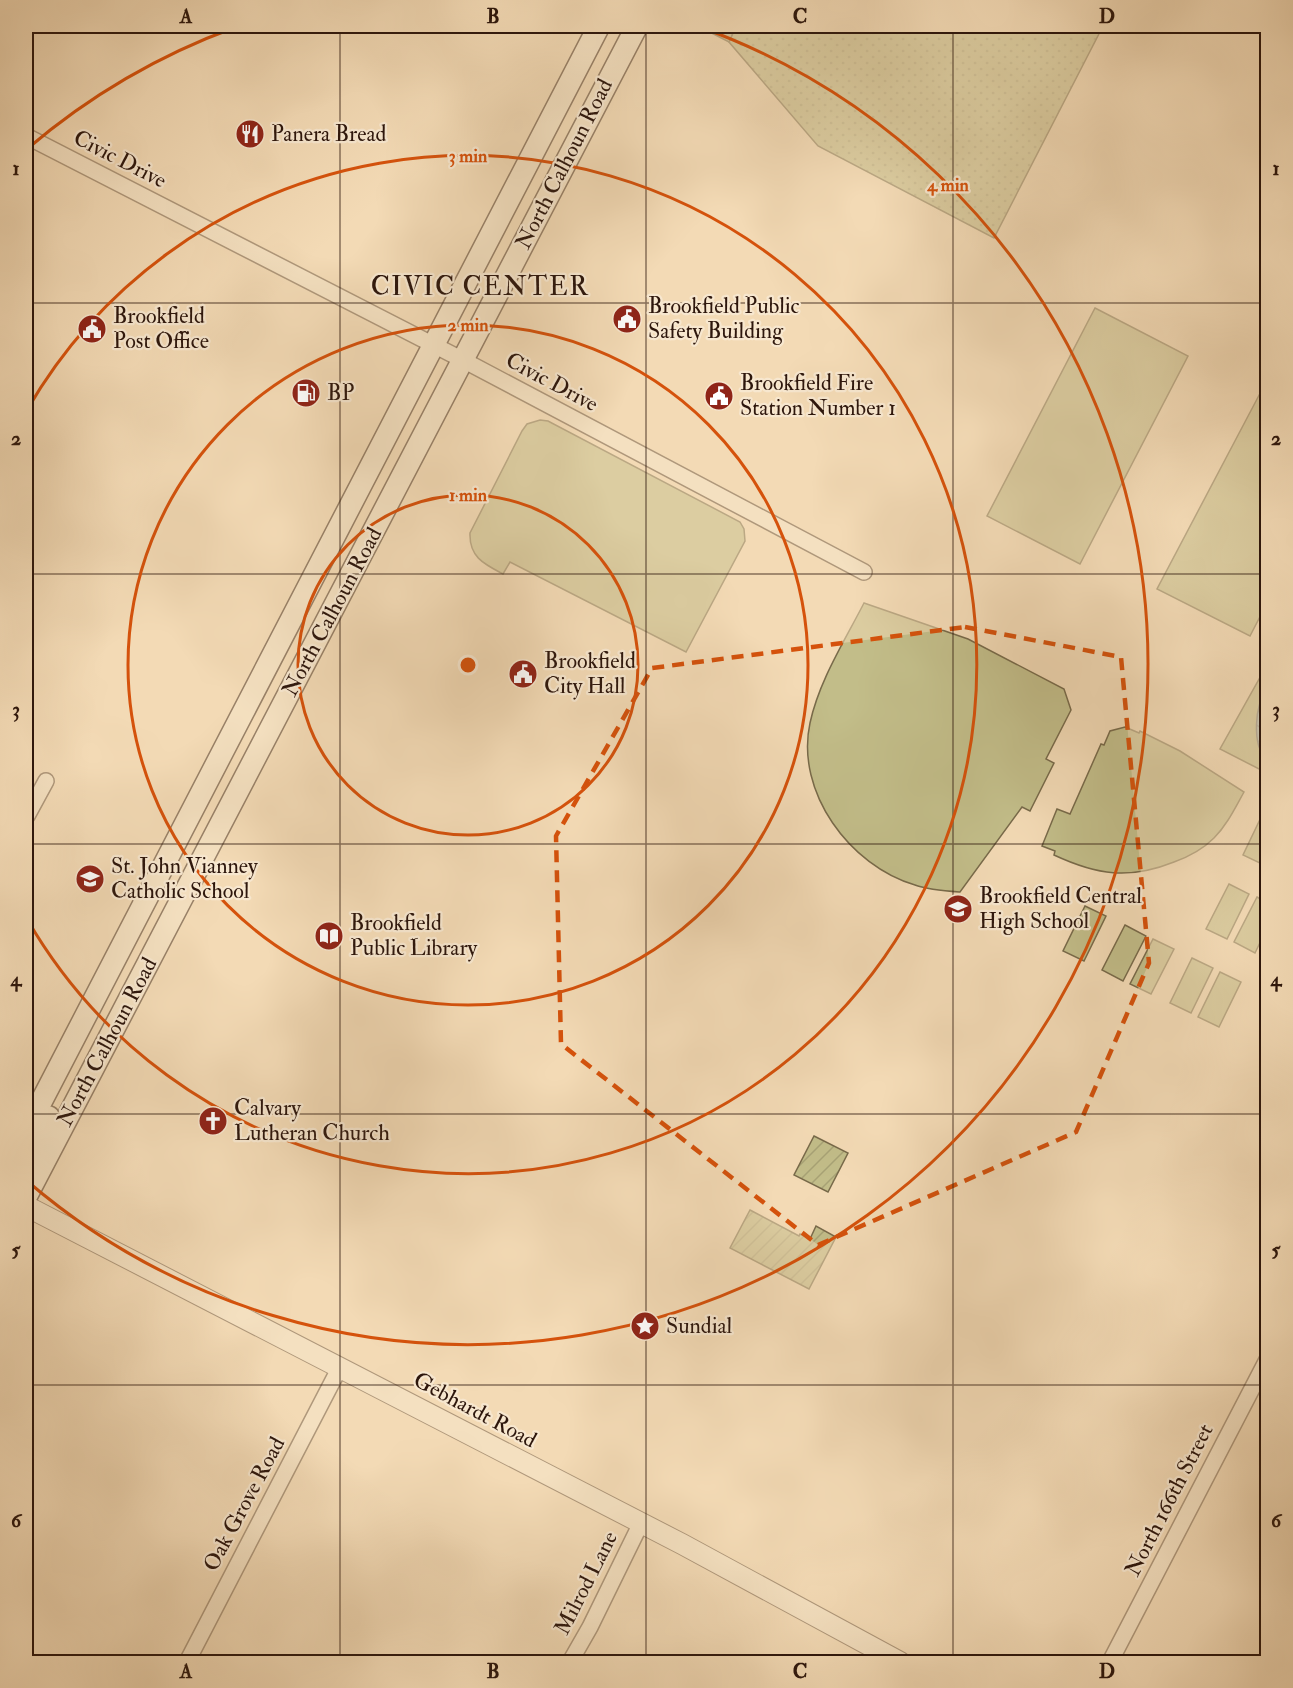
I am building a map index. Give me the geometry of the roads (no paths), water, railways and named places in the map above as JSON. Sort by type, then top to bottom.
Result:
[{"type":"main road","name":"North Calhoun Road","points":[[26,1131],[599,26]]},
{"type":"main road","name":"North Calhoun Road","points":[[26,1197],[637,26]]},
{"type":"main road","points":[[26,1162],[73,1069],[83,1018]]},
{"type":"street","name":"Civic Drive","points":[[26,136],[463,360],[864,572]]},
{"type":"street","points":[[27,816],[46,781]]},
{"type":"street","name":"Gebhardt Road","points":[[26,1206],[640,1523],[900,1662]]},
{"type":"street","name":"North 166th Street","points":[[1110,1662],[1268,1358]]},
{"type":"street","name":"Oak Grove Road","points":[[187,1662],[340,1367]]},
{"type":"street","name":"Milrod Lane","points":[[570,1662],[590,1627],[640,1523]]},
{"type":"water","points":[[1267,688],[1267,759],[1259,745],[1256,724],[1260,704]]},
{"type":"place","name":"Panera Bread","points":[[250,134]]},
{"type":"place","name":"Brookfield Public Safety Building","points":[[627,319]]},
{"type":"place","name":"Brookfield Post Office","points":[[92,329]]},
{"type":"place","name":"BP","points":[[306,393]]},
{"type":"place","name":"Brookfield Fire Station Number 1","points":[[719,396]]},
{"type":"place","name":"Brookfield City Hall","points":[[523,674]]},
{"type":"place","name":"St. John Vianney Catholic School","points":[[90,879]]},
{"type":"place","name":"Brookfield Central High School","points":[[958,909]]},
{"type":"place","name":"Brookfield Public Library","points":[[329,936]]},
{"type":"place","name":"Calvary Lutheran Church","points":[[213,1121]]},
{"type":"place","name":"Sundial","points":[[645,1326]]},
{"type":"district","name":"CIVIC CENTER","points":[[480,287]]}]
